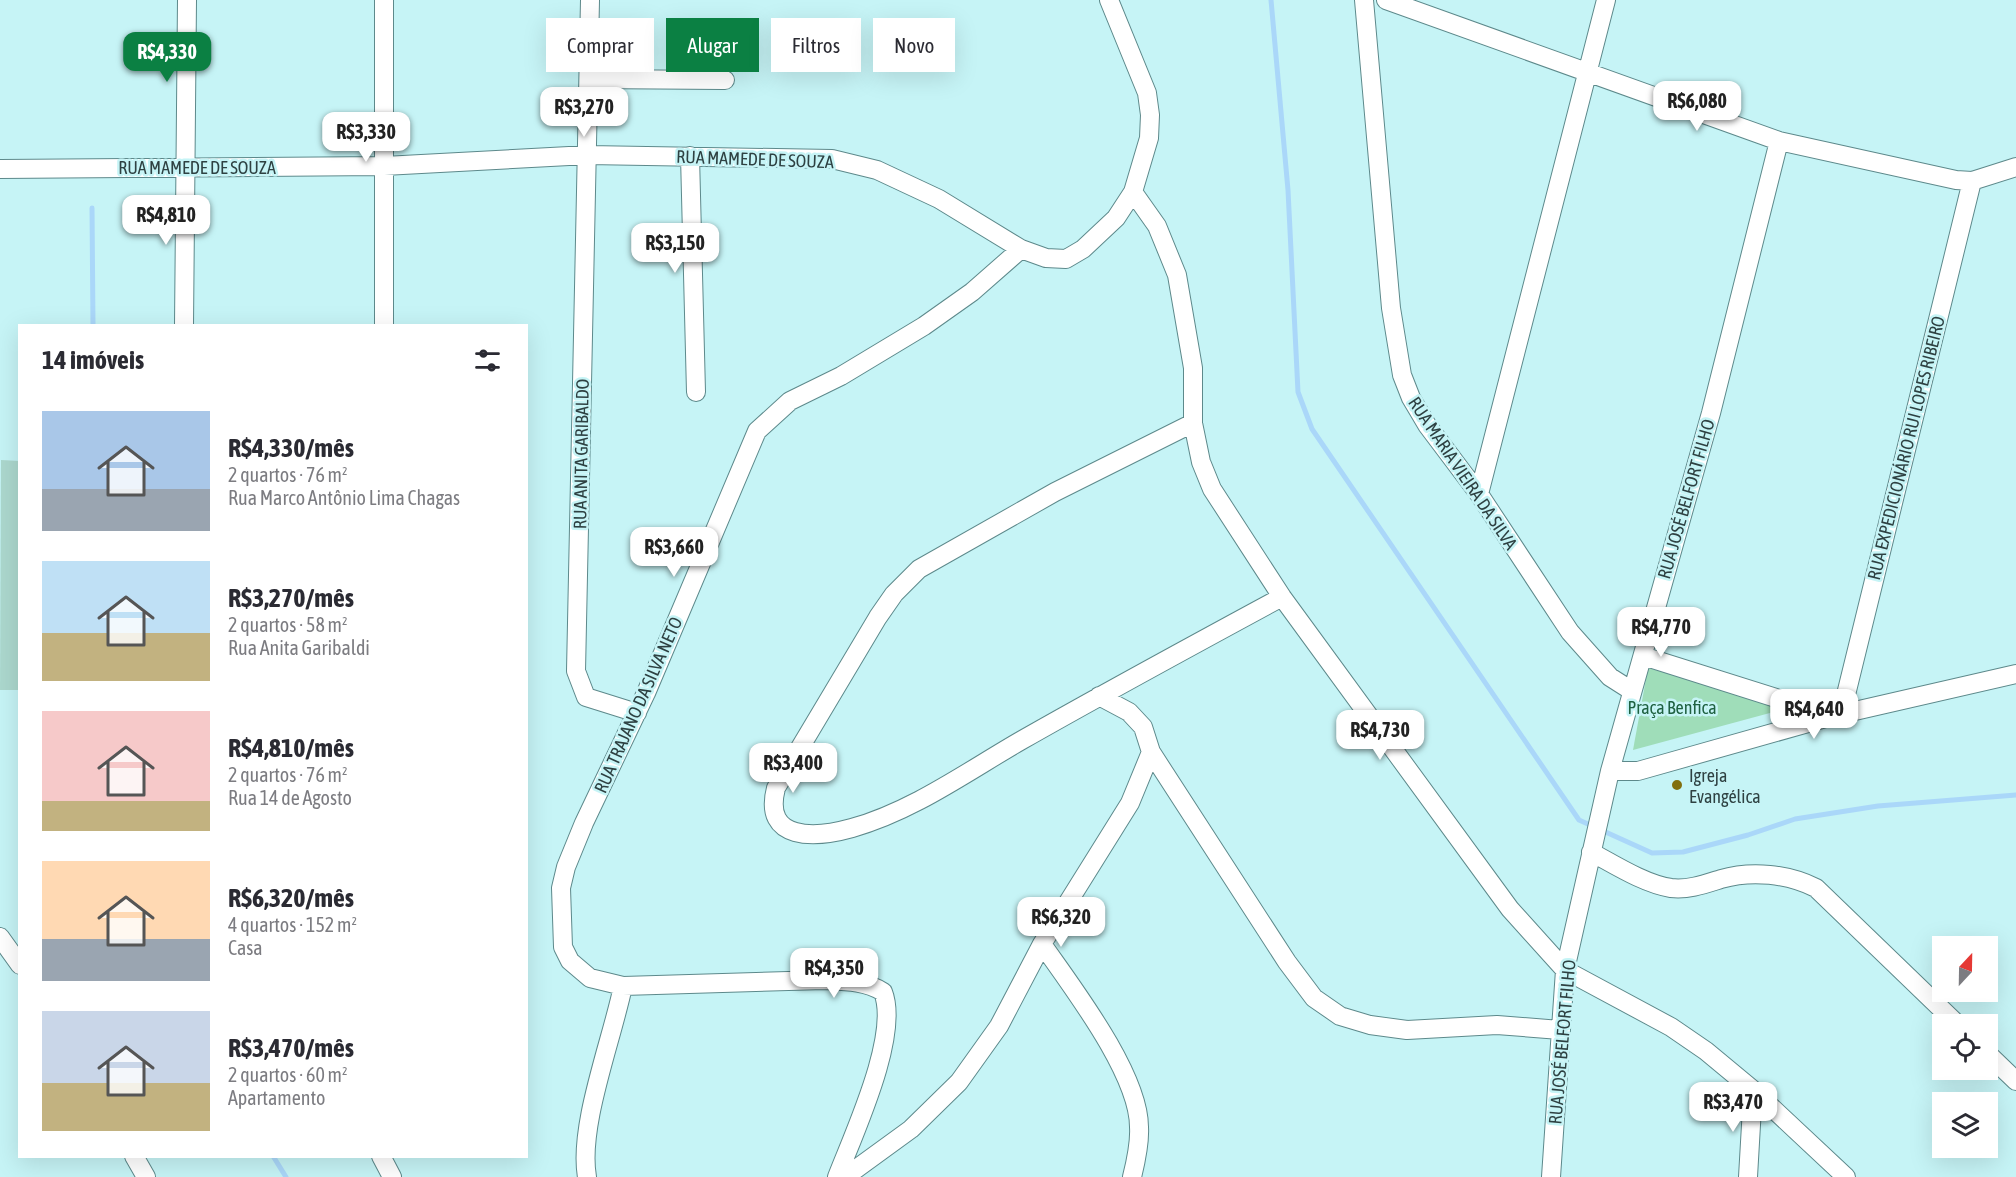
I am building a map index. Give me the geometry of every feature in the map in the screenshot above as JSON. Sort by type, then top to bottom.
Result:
[{"type":"street","points":[[184,324],[187,0]]},
{"type":"street","points":[[384,0],[384,324]]},
{"type":"street","points":[[588,155],[590,0]]},
{"type":"street","name":"RUA MAMEDE DE SOUZA","points":[[0,169],[384,166],[588,155],[832,159],[877,170],[939,199],[1021,249],[1046,258],[1065,259],[1083,249],[1116,218],[1133,192],[1149,138],[1148,93],[1109,0]]},
{"type":"street","name":"RUA MARIA VIEIRA DA SILVA","points":[[1364,0],[1391,308],[1402,375],[1427,425],[1479,494],[1570,632],[1610,677],[1632,691]]},
{"type":"street","points":[[1386,0],[1586,74],[1779,141],[1929,176],[1972,181],[2016,167]]},
{"type":"street","points":[[1479,494],[1606,0]]},
{"type":"street","points":[[589,79],[725,80]]},
{"type":"street","name":"RUA JOSÉ BELFORT FILHO","points":[[1551,1177],[1565,970],[1610,771],[1711,413],[1779,141]]},
{"type":"street","name":"RUA ANITA GARIBALDO","points":[[588,155],[576,671],[586,697],[637,713]]},
{"type":"street","points":[[690,156],[696,392]]},
{"type":"street","name":"RUA EXPEDICIONÁRIO RUI LOPES RIBEIRO","points":[[1837,716],[1972,181]]},
{"type":"street","points":[[1133,192],[1157,226],[1177,275],[1193,368],[1193,423],[1198,452],[1212,489],[1282,597],[1510,909],[1565,970],[1671,1027],[1706,1051],[1753,1090],[1846,1177]]},
{"type":"street","name":"RUA TRAJANO DA SILVA NETO","points":[[837,1177],[881,1051],[888,1011],[883,992],[866,984],[824,980],[623,986],[590,978],[570,961],[563,947],[561,888],[566,867],[584,823],[637,713],[757,431],[790,401],[841,376],[934,319],[972,292],[1021,249]]},
{"type":"street","points":[[1193,423],[1055,492],[919,568],[894,594],[878,617],[776,788],[772,804],[775,819],[785,828],[821,834],[852,828],[892,814],[1099,696],[1282,597]]},
{"type":"street","points":[[1643,656],[1837,716]]},
{"type":"street","points":[[1610,771],[1638,771],[1837,716],[2016,674]]},
{"type":"street","points":[[1099,696],[1129,712],[1143,727],[1151,752],[1287,962],[1314,998],[1340,1017],[1370,1025],[1407,1030],[1497,1025],[1560,1030]]},
{"type":"street","points":[[846,1177],[911,1129],[959,1082],[999,1026],[1042,944],[1114,832],[1130,803],[1151,752]]},
{"type":"street","points":[[1591,852],[1634,874],[1670,888],[1699,886],[1724,878],[1768,875],[1786,876],[1802,881],[1816,888],[1947,1014]]},
{"type":"street","points":[[0,937],[18,962]]},
{"type":"street","points":[[1042,944],[1085,1006],[1122,1070],[1135,1103],[1140,1125],[1132,1177]]},
{"type":"street","points":[[587,1177],[584,1161],[587,1134],[623,986]]},
{"type":"street","points":[[1998,1064],[2016,1081]]},
{"type":"street","points":[[1748,1177],[1753,1090]]},
{"type":"street","points":[[135,1158],[146,1177]]},
{"type":"street","points":[[382,1158],[392,1177]]},
{"type":"green space","name":"Praça Benfica","points":[[1648,668],[1792,707],[1633,750]]},
{"type":"building","points":[[1,460],[18,461],[18,690],[0,690]]},
{"type":"waterway","points":[[1271,0],[1288,190],[1298,392],[1312,429],[1579,820],[1652,853],[1683,852],[1748,835],[1795,819],[1878,806],[2016,795]]},
{"type":"waterway","points":[[92,208],[93,324]]},
{"type":"waterway","points":[[274,1158],[286,1177]]},
{"type":"place","name":"Igreja Evangélica","points":[[1677,785]]}]
